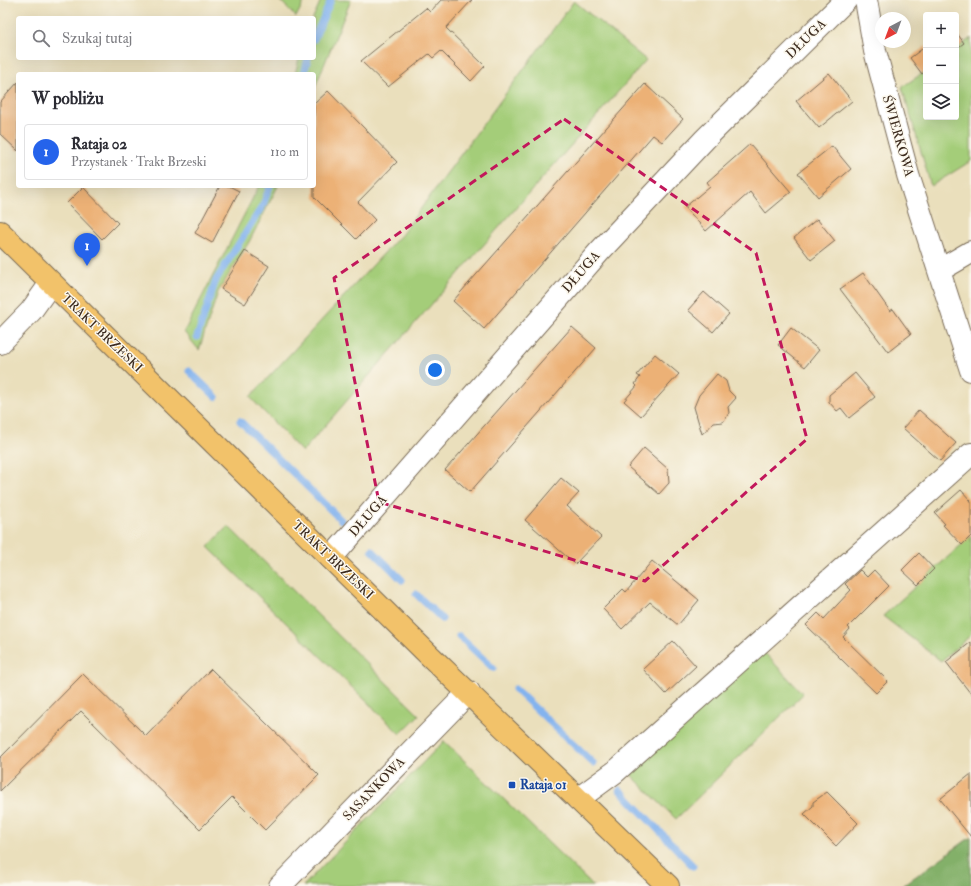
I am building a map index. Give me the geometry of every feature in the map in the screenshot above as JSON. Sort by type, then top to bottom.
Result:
[{"type":"main road","name":"TRAKT BRZESKI","points":[[0,232],[331,558],[668,886]]},
{"type":"street","name":"DŁUGA","points":[[331,558],[604,246],[705,139],[846,0]]},
{"type":"street","name":"ŚWIERKOWA","points":[[866,0],[875,51],[908,175],[940,270],[971,370]]},
{"type":"street","points":[[940,270],[971,252]]},
{"type":"street","points":[[0,343],[31,311],[51,283]]},
{"type":"street","points":[[578,799],[615,772],[971,454]]},
{"type":"street","name":"SASANKOWA","points":[[280,886],[469,692]]},
{"type":"highlighted area","points":[[564,119],[756,253],[807,439],[645,581],[379,502],[334,278]]},
{"type":"green space","points":[[280,0],[305,0],[297,16]]},
{"type":"green space","points":[[321,0],[351,0],[316,84],[316,72],[296,72],[298,60],[316,60],[316,16],[314,16]]},
{"type":"green space","points":[[574,1],[646,60],[302,452],[250,397],[402,234]]},
{"type":"green space","points":[[971,38],[971,161],[931,186],[902,87],[923,73],[923,120],[959,120],[959,47]]},
{"type":"green space","points":[[258,188],[277,188],[249,242],[218,292],[199,350],[184,332]]},
{"type":"green space","points":[[228,526],[419,715],[400,734],[208,547]]},
{"type":"green space","points":[[971,536],[971,635],[941,661],[883,616]]},
{"type":"green space","points":[[762,650],[803,694],[676,819],[626,770]]},
{"type":"green space","points":[[444,741],[593,886],[303,886]]},
{"type":"green space","points":[[971,837],[971,886],[902,886]]},
{"type":"building","points":[[441,0],[472,0],[446,28],[485,66],[471,81],[441,51],[433,58],[429,54],[388,87],[361,61],[426,8],[430,12]]},
{"type":"building","points":[[959,36],[964,43],[959,47]]},
{"type":"building","points":[[923,48],[923,73],[922,74],[910,58]]},
{"type":"building","points":[[829,73],[852,101],[819,128],[796,101]]},
{"type":"building","points":[[16,84],[16,149],[0,134],[0,102]]},
{"type":"building","points":[[645,84],[683,119],[662,142],[653,135],[484,329],[453,301]]},
{"type":"building","points":[[328,91],[397,162],[358,202],[375,220],[356,239],[314,197],[314,188],[316,188],[316,102]]},
{"type":"building","points":[[750,144],[791,192],[766,213],[750,192],[706,231],[685,207],[710,186],[707,182]]},
{"type":"building","points":[[832,146],[851,169],[818,197],[798,173]]},
{"type":"building","points":[[82,188],[84,188],[118,223],[102,239],[67,203]]},
{"type":"building","points":[[219,188],[233,188],[239,191],[212,243],[195,233]]},
{"type":"building","points":[[817,219],[835,241],[811,260],[794,238]]},
{"type":"building","points":[[245,251],[269,266],[245,304],[221,289]]},
{"type":"building","points":[[863,273],[890,311],[893,309],[911,334],[888,352],[840,289]]},
{"type":"building","points":[[704,292],[729,314],[713,332],[688,310]]},
{"type":"building","points":[[572,327],[596,348],[470,492],[445,470]]},
{"type":"building","points":[[791,328],[819,350],[805,367],[778,345]]},
{"type":"building","points":[[655,354],[679,374],[641,416],[624,401],[637,386],[635,384],[640,377],[637,375]]},
{"type":"building","points":[[855,373],[875,397],[849,418],[841,408],[837,411],[829,402],[829,395]]},
{"type":"building","points":[[717,374],[726,381],[729,391],[736,398],[728,407],[729,413],[723,422],[714,423],[702,434],[694,407],[699,395]]},
{"type":"building","points":[[919,410],[956,443],[940,461],[903,428]]},
{"type":"building","points":[[644,448],[668,469],[669,483],[659,494],[628,467]]},
{"type":"building","points":[[561,478],[579,493],[567,506],[601,537],[575,564],[525,520]]},
{"type":"building","points":[[961,490],[971,501],[971,536],[962,545],[943,525],[945,524],[935,513]]},
{"type":"building","points":[[919,553],[934,569],[918,585],[902,570]]},
{"type":"building","points":[[652,561],[699,600],[678,625],[650,602],[622,629],[603,609],[623,589],[626,592]]},
{"type":"building","points":[[860,570],[867,577],[874,570],[889,586],[848,627],[850,629],[843,637],[888,681],[876,693],[806,625],[818,613],[824,619],[851,590],[845,584]]},
{"type":"building","points":[[673,641],[696,666],[666,694],[643,669]]},
{"type":"building","points":[[971,642],[971,694],[946,662]]},
{"type":"building","points":[[211,669],[319,775],[265,830],[232,797],[200,829],[81,711],[0,791],[0,758],[83,674],[146,736]]},
{"type":"building","points":[[971,774],[971,837],[940,799]]},
{"type":"building","points":[[827,792],[858,823],[836,846],[804,814],[813,806],[813,802]]},
{"type":"waterway","points":[[316,34],[331,0]]},
{"type":"waterway","points":[[304,72],[308,60]]},
{"type":"waterway","points":[[197,337],[216,280],[263,205],[269,188]]},
{"type":"waterway","points":[[189,371],[216,397]]},
{"type":"waterway","points":[[240,421],[341,520]]},
{"type":"waterway","points":[[372,550],[402,580]]},
{"type":"waterway","points":[[416,594],[442,619]]},
{"type":"waterway","points":[[459,636],[493,668]]},
{"type":"waterway","points":[[515,689],[593,763]]},
{"type":"waterway","points":[[620,790],[693,866]]},
{"type":"place","name":"Rataja 02","points":[[87,266]]},
{"type":"place","name":"Rataja 01","points":[[512,785]]}]
